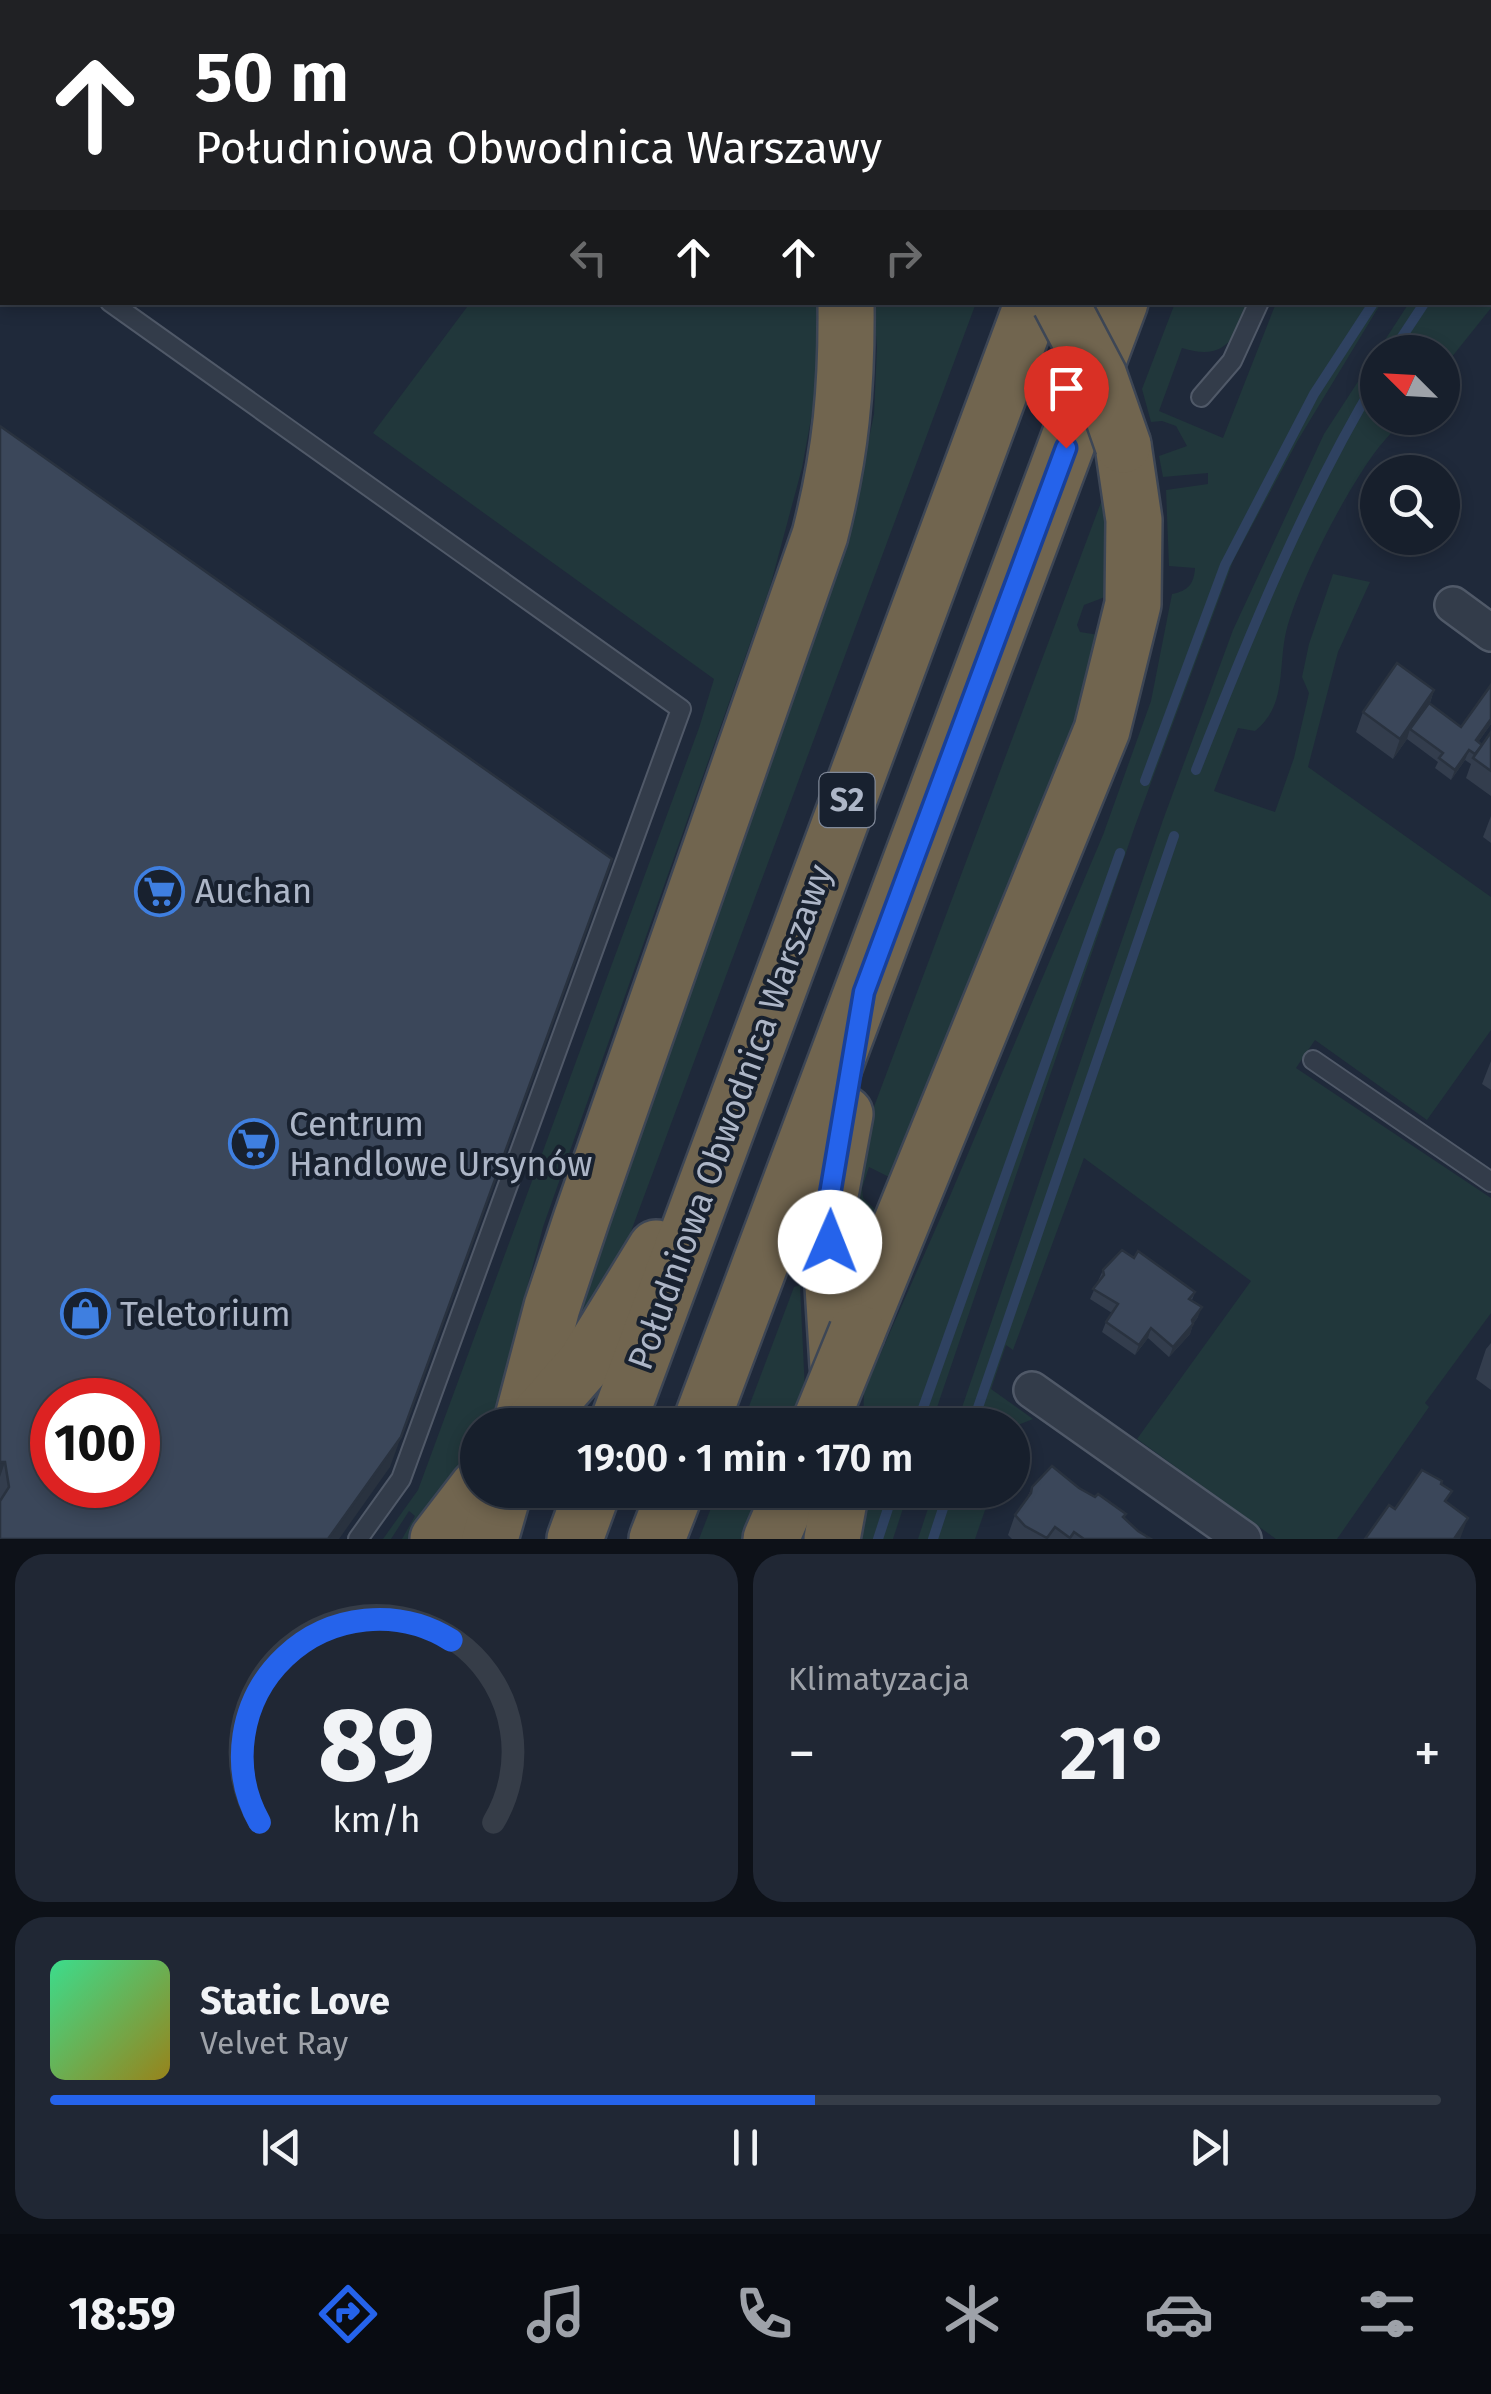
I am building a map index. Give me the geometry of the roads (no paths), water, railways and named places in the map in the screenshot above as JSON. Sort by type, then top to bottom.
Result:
[{"type":"highway","points":[[529,1408],[582,1216],[820,535],[835,473],[847,379],[846,305]]},
{"type":"highway","name":"Południowa Obwodnica Warszawy","points":[[623,1408],[1032,305]]},
{"type":"highway","points":[[825,1408],[1102,730],[1133,604],[1134,520],[1123,445],[1099,376],[1062,305]]},
{"type":"highway","name":"S2","points":[[706,1408],[1119,305]]},
{"type":"highway","points":[[842,1408],[828,1206],[864,992]]},
{"type":"highway","points":[[533,1408],[586,1362],[718,1148]]},
{"type":"highway","points":[[438,1539],[490,1508]]},
{"type":"highway","points":[[575,1539],[586,1508]]},
{"type":"highway","points":[[658,1539],[669,1508]]},
{"type":"highway","points":[[771,1539],[784,1508]]},
{"type":"highway","points":[[832,1539],[837,1508]]},
{"type":"street","points":[[1453,605],[1491,633]]},
{"type":"street","points":[[1032,1390],[1243,1539]]},
{"type":"lane","points":[[114,305],[681,709],[401,1479],[358,1539]]},
{"type":"lane","points":[[1201,397],[1232,361],[1258,305]]},
{"type":"lane","points":[[1313,1060],[1491,1182]]},
{"type":"waterway","points":[[1145,781],[1225,565],[1314,394],[1372,305]]},
{"type":"waterway","points":[[1403,335],[1423,305]]},
{"type":"waterway","points":[[1196,770],[1301,521],[1360,408]]},
{"type":"waterway","points":[[978,1408],[1174,836]]},
{"type":"waterway","points":[[923,1408],[1120,853]]},
{"type":"waterway","points":[[878,1539],[888,1508]]},
{"type":"waterway","points":[[933,1539],[943,1508]]},
{"type":"place","name":"Auchan","points":[[160,891]]},
{"type":"place","name":"Centrum Handlowe Ursynów","points":[[254,1144]]},
{"type":"place","name":"Teletorium","points":[[85,1314]]}]
